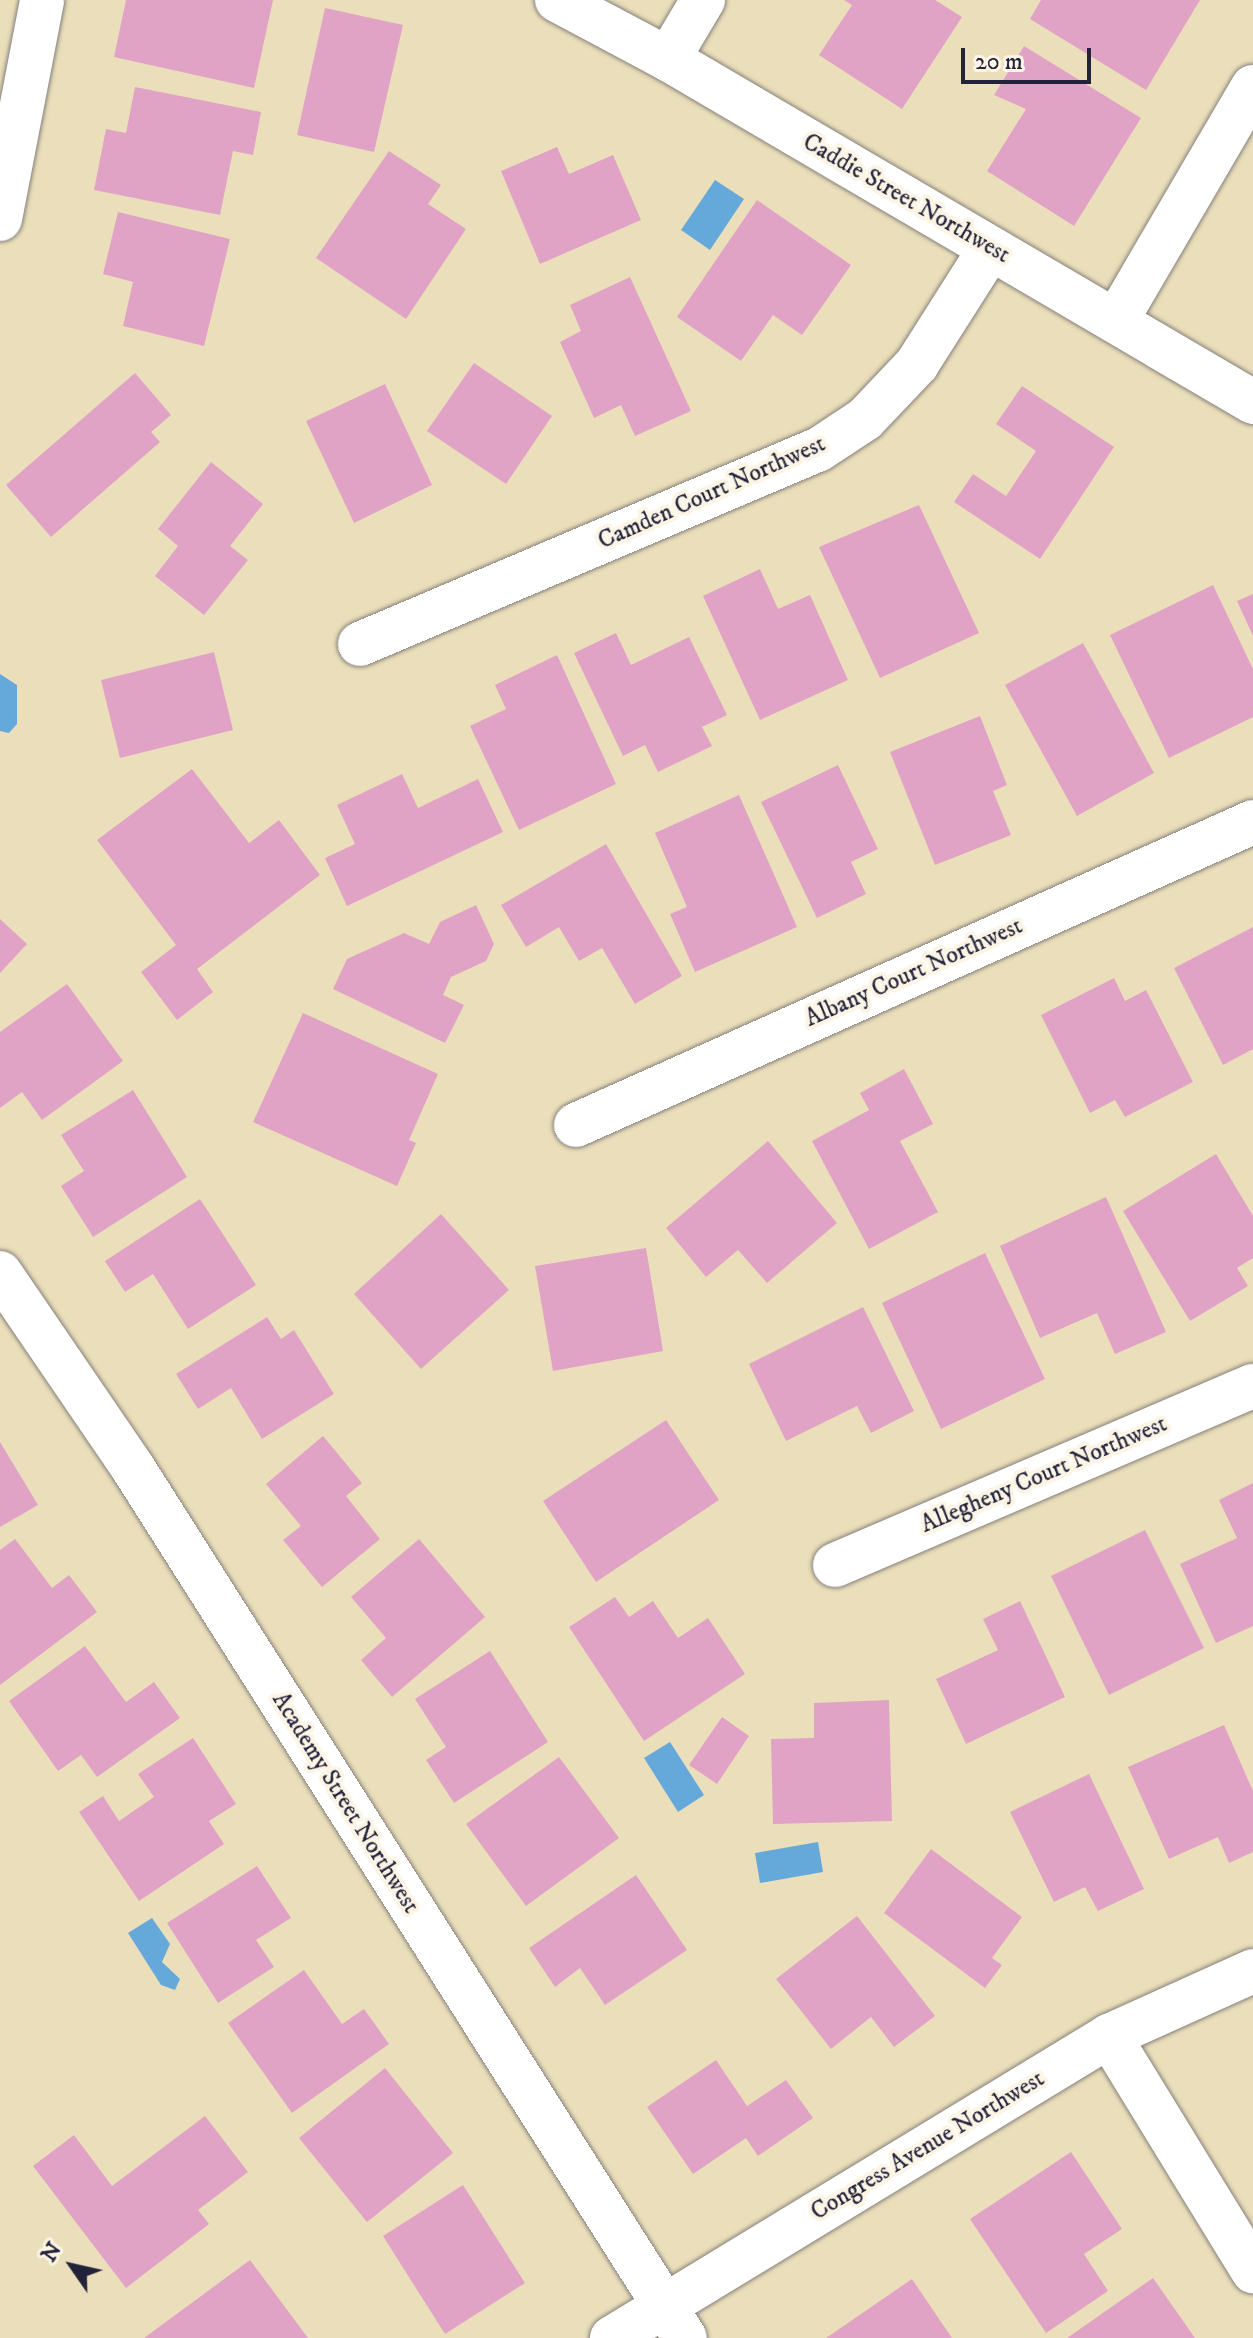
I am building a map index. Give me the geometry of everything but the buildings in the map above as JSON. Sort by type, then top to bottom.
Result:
[{"type":"street","points":[[0,219],[42,0]]},
{"type":"street","name":"Caddie Street Northwest","points":[[557,0],[668,59],[1253,402]]},
{"type":"street","points":[[668,59],[703,0]]},
{"type":"street","points":[[1116,321],[1253,87]]},
{"type":"street","name":"Camden Court Northwest","points":[[360,644],[818,450],[865,419],[917,364],[990,249]]},
{"type":"street","name":"Albany Court Northwest","points":[[576,1125],[1253,822]]},
{"type":"street","name":"Academy Street Northwest","points":[[0,1273],[133,1468],[674,2322]]},
{"type":"street","name":"Allegheny Court Northwest","points":[[835,1565],[1253,1386]]},
{"type":"street","name":"Congress Avenue Northwest","points":[[612,2338],[674,2322],[1109,2036],[1253,1971]]},
{"type":"street","points":[[1109,2036],[1253,2271]]},
{"type":"water","points":[[715,180],[744,199],[710,250],[681,230]]},
{"type":"water","points":[[0,674],[17,685],[17,724],[9,733],[0,731]]},
{"type":"water","points":[[670,1742],[704,1795],[678,1812],[644,1758]]},
{"type":"water","points":[[818,1842],[823,1872],[760,1883],[755,1853]]},
{"type":"water","points":[[152,1918],[170,1944],[162,1962],[180,1979],[175,1990],[161,1985],[128,1933]]}]
